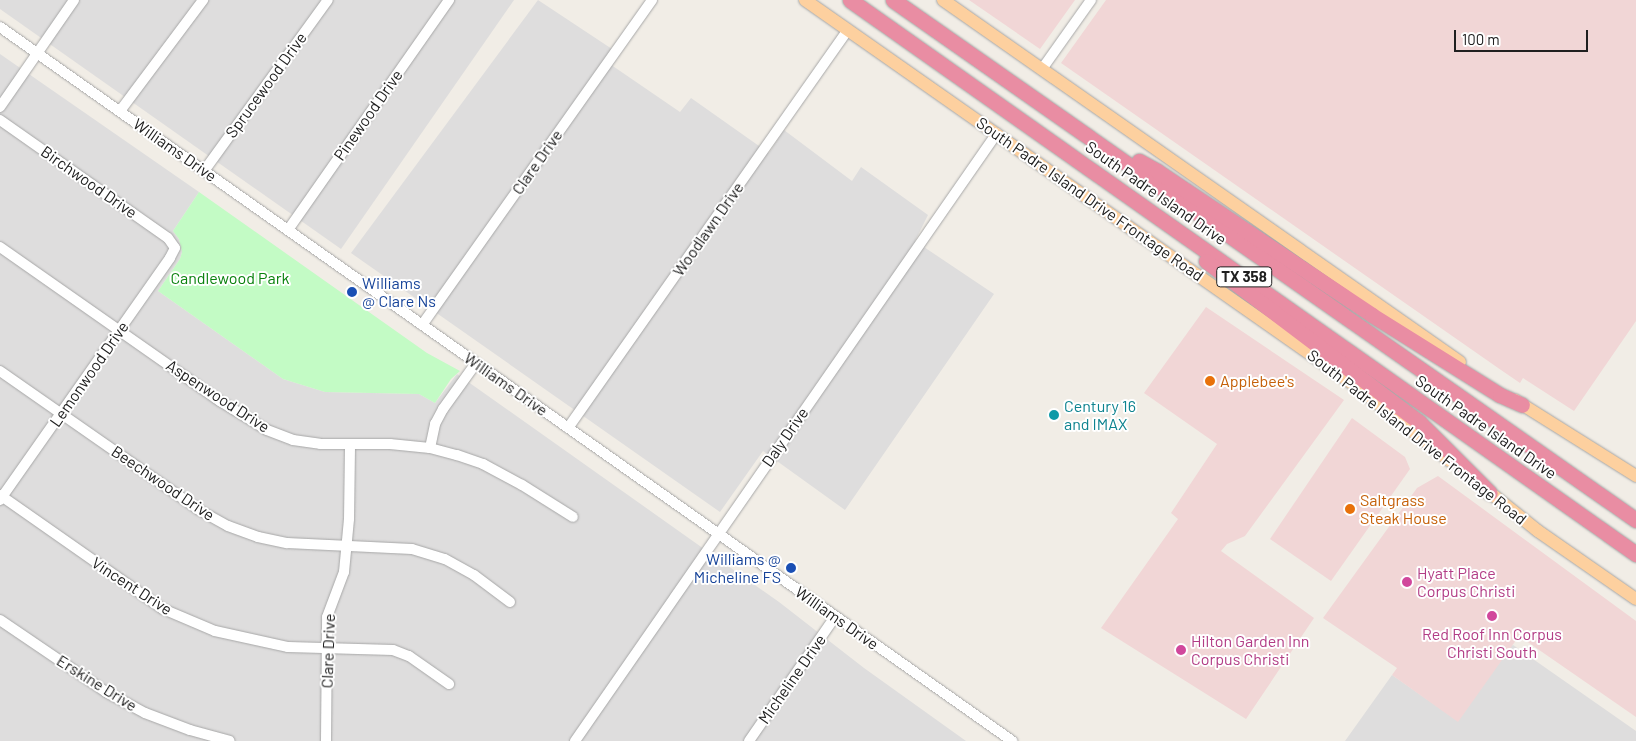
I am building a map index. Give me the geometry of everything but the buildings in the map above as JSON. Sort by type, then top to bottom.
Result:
[{"type":"highway","name":"South Padre Island Drive","points":[[850,0],[1636,554]]},
{"type":"highway","name":"South Padre Island Drive","points":[[893,0],[1636,520]]},
{"type":"highway","points":[[1080,130],[1157,171],[1372,315],[1500,396],[1522,405]]},
{"type":"highway","points":[[1141,204],[1216,270],[1419,422],[1490,493]]},
{"type":"main road","name":"South Padre Island Drive Frontage Road","points":[[805,0],[997,133],[1360,390],[1558,545],[1632,595]]},
{"type":"main road","points":[[943,0],[1522,405],[1636,476]]},
{"type":"street","points":[[0,107],[74,0]]},
{"type":"street","points":[[120,111],[202,0]]},
{"type":"street","name":"Sprucewood Drive","points":[[204,171],[328,0]]},
{"type":"street","name":"Pinewood Drive","points":[[288,230],[449,0]]},
{"type":"street","name":"Clare Drive","points":[[422,325],[652,0]]},
{"type":"street","points":[[1042,69],[1091,0]]},
{"type":"street","name":"Williams Drive","points":[[0,27],[1012,741]]},
{"type":"street","name":"Woodlawn Drive","points":[[568,428],[848,30]]},
{"type":"street","name":"Birchwood Drive","points":[[0,120],[168,238],[175,248]]},
{"type":"street","name":"Daly Drive","points":[[575,741],[997,133]]},
{"type":"street","name":"Aspenwood Drive","points":[[0,247],[220,401],[267,430],[293,440],[311,443],[390,444],[430,448],[483,464],[522,485],[573,517]]},
{"type":"street","name":"Lemonwood Drive","points":[[1,497],[61,414],[170,258],[175,248]]},
{"type":"street","points":[[430,448],[435,424],[443,409],[476,363]]},
{"type":"street","name":"Beechwood Drive","points":[[0,371],[200,510],[228,526],[258,537],[287,544],[412,549],[445,560],[474,575],[510,602]]},
{"type":"street","name":"Clare Drive","points":[[326,741],[327,617],[344,572],[347,547],[350,444]]},
{"type":"street","name":"Vincent Drive","points":[[1,497],[163,609],[216,631],[288,648],[394,650],[409,656],[449,684]]},
{"type":"street","name":"Micheline Drive","points":[[749,741],[836,616]]},
{"type":"street","name":"Erskine Drive","points":[[0,620],[114,696],[145,713],[190,730],[230,741]]},
{"type":"shaded area","points":[[0,0],[514,0],[341,249],[0,9]]},
{"type":"shaded area","points":[[538,0],[612,49],[604,60],[680,112],[691,98],[769,153],[784,130],[852,181],[861,167],[928,215],[915,241],[994,294],[845,510],[763,451],[720,512],[351,253]]},
{"type":"shaded area","points":[[969,0],[1075,0],[1040,49]]},
{"type":"shaded area","points":[[1106,0],[1636,0],[1636,321],[1574,411],[1523,378],[1520,383],[1061,63]]},
{"type":"shaded area","points":[[0,54],[199,192],[173,231],[179,239],[182,252],[180,259],[158,291],[283,379],[325,392],[419,394],[435,403],[457,374],[779,602],[864,668],[966,741],[0,741]]},
{"type":"shaded area","points":[[1206,307],[1344,400],[1245,536],[1227,544],[1221,551],[1314,618],[1246,719],[1101,628],[1178,519],[1171,513],[1217,444],[1144,393]]},
{"type":"shaded area","points":[[1352,418],[1405,457],[1410,469],[1331,581],[1270,539]]},
{"type":"shaded area","points":[[1438,476],[1636,621],[1636,717],[1519,636],[1458,722],[1392,675],[1397,668],[1323,618],[1417,488]]},
{"type":"shaded area","points":[[1513,645],[1636,731],[1636,741],[1345,741],[1392,675],[1458,721],[1508,648]]},
{"type":"green space","name":"Candlewood Park","points":[[199,192],[427,353],[460,371],[451,379],[435,403],[419,394],[325,392],[283,379],[158,291],[180,259],[182,252],[179,239],[173,231]]},
{"type":"place","name":"Williams @ Clare Ns","points":[[352,292]]},
{"type":"place","name":"Applebee's","points":[[1210,381]]},
{"type":"place","name":"Century 16 and IMAX","points":[[1054,415]]},
{"type":"place","name":"Saltgrass Steak House","points":[[1350,509]]},
{"type":"place","name":"Williams @ Micheline FS","points":[[791,568]]},
{"type":"place","name":"Hyatt Place Corpus Christi","points":[[1407,582]]},
{"type":"place","name":"Red Roof Inn Corpus Christi South","points":[[1492,616]]},
{"type":"place","name":"Hilton Garden Inn Corpus Christi","points":[[1181,650]]}]
